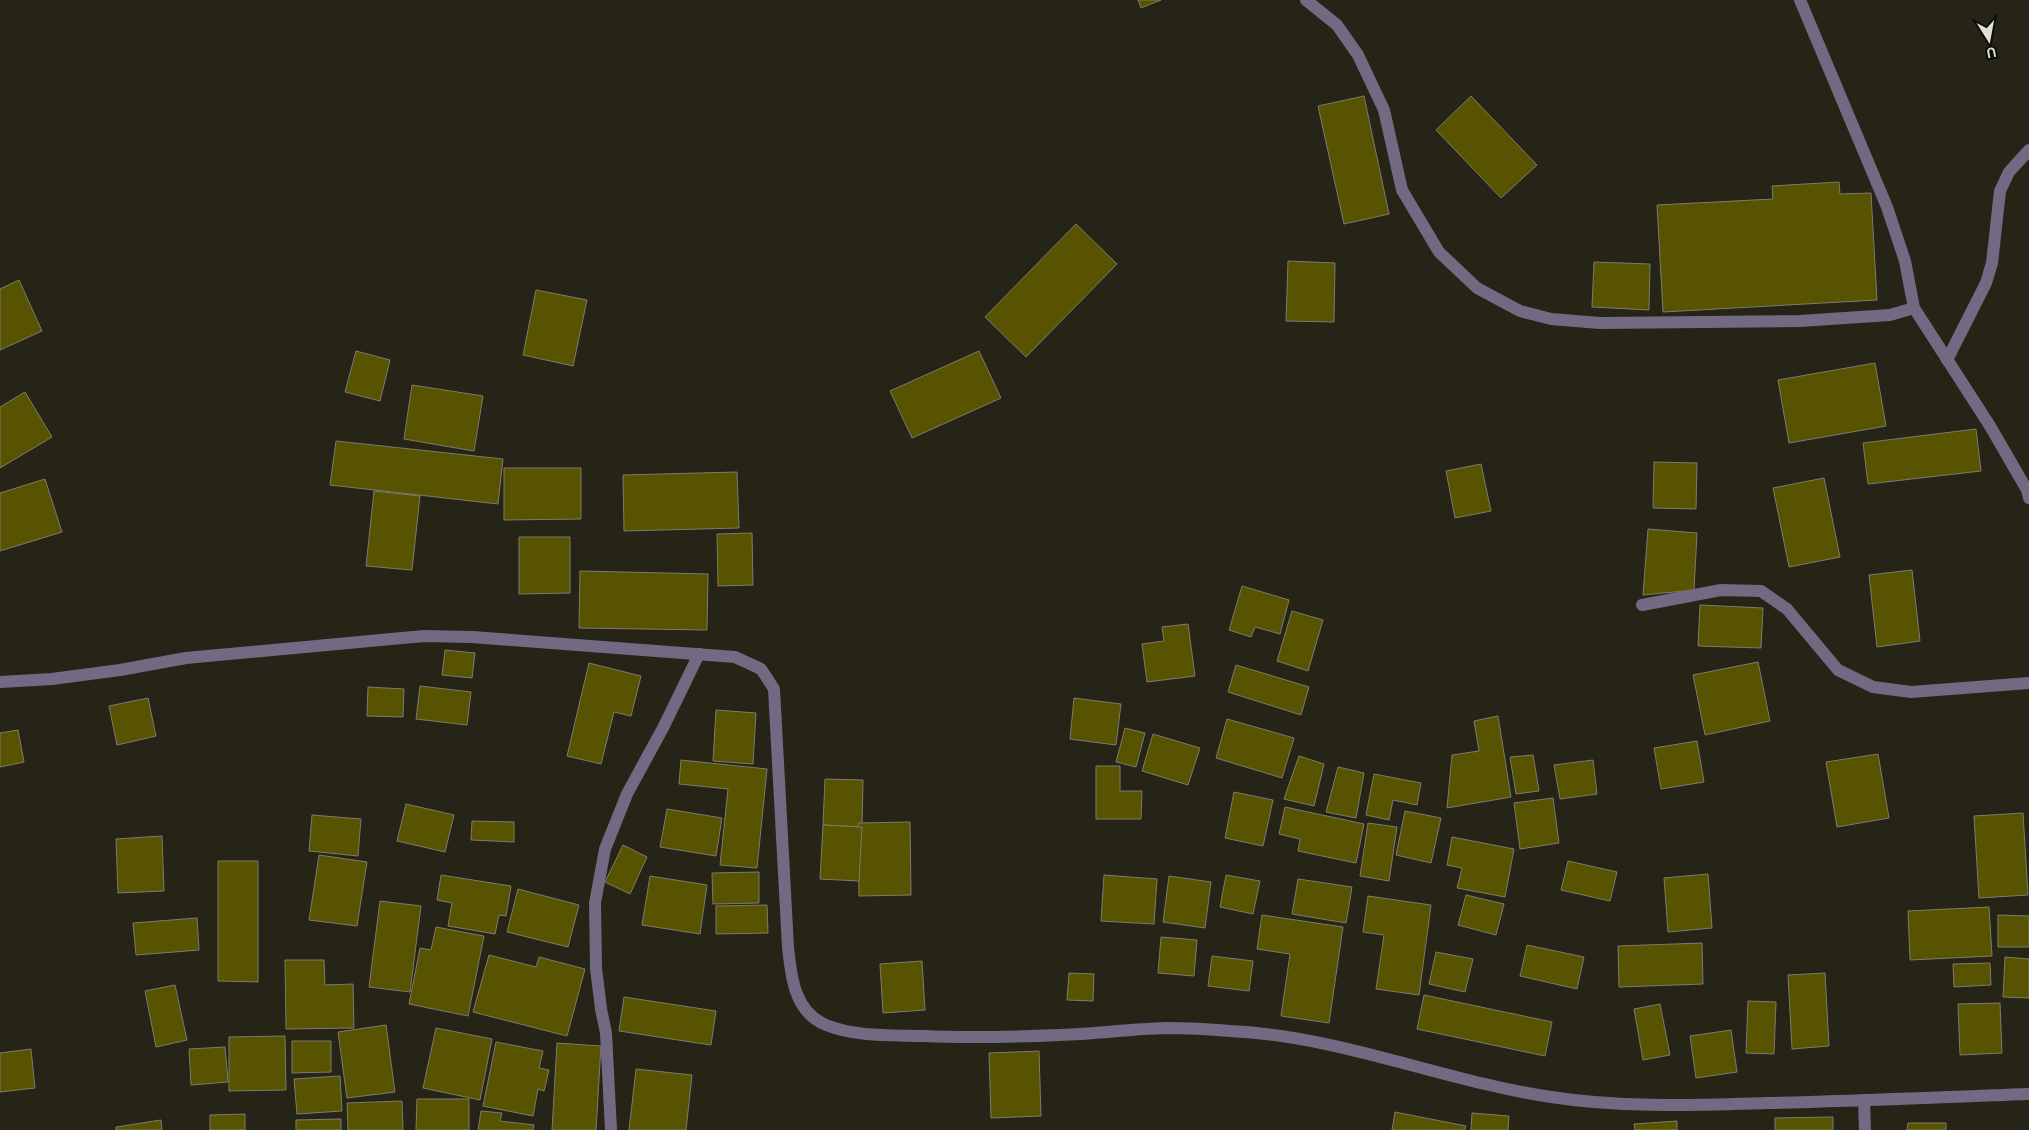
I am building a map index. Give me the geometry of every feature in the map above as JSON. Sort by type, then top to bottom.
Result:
[{"type":"street","points":[[1306,0],[1337,25],[1358,56],[1384,110],[1402,190],[1439,252],[1478,288],[1520,311],[1551,320],[1600,323],[1800,321],[1890,315],[1914,308]]},
{"type":"street","points":[[1800,0],[1887,207],[1905,261],[1914,308],[1990,426],[2027,490],[2029,498]]},
{"type":"street","points":[[1947,360],[1986,282],[1992,263],[2000,191],[2009,172],[2029,150]]},
{"type":"street","points":[[1642,605],[1721,590],[1761,591],[1787,609],[1838,670],[1872,687],[1911,692],[2029,683]]},
{"type":"street","points":[[0,682],[52,679],[120,670],[186,658],[424,636],[472,637],[735,657],[761,669],[774,689],[788,947],[792,979],[799,1000],[816,1021],[830,1027],[862,1034],[956,1038],[1062,1035],[1165,1028],[1273,1033],[1315,1040],[1510,1090],[1552,1097],[1663,1105],[2029,1094]]},
{"type":"street","points":[[611,1130],[606,1034],[596,968],[595,903],[605,849],[627,794],[664,726],[699,654]]},
{"type":"street","points":[[1864,1100],[1865,1130]]},
{"type":"building","points":[[1138,0],[1161,0],[1141,8]]},
{"type":"building","points":[[1364,96],[1389,214],[1344,224],[1318,106]]},
{"type":"building","points":[[1471,96],[1537,165],[1501,198],[1436,130]]},
{"type":"building","points":[[1839,182],[1840,194],[1871,193],[1877,300],[1663,312],[1657,205],[1773,199],[1772,186]]},
{"type":"building","points":[[1076,224],[1117,264],[1026,357],[985,317]]},
{"type":"building","points":[[1288,261],[1335,263],[1334,322],[1286,321]]},
{"type":"building","points":[[1594,262],[1650,264],[1649,310],[1592,307]]},
{"type":"building","points":[[19,280],[42,331],[0,350],[0,289]]},
{"type":"building","points":[[536,290],[587,300],[573,366],[523,355]]},
{"type":"building","points":[[356,351],[390,360],[380,401],[345,392]]},
{"type":"building","points":[[979,351],[1001,398],[912,438],[890,391]]},
{"type":"building","points":[[1875,363],[1886,426],[1789,443],[1778,380]]},
{"type":"building","points":[[412,385],[483,396],[474,451],[404,439]]},
{"type":"building","points":[[25,392],[52,437],[0,468],[0,407]]},
{"type":"building","points":[[1976,429],[1981,471],[1868,484],[1863,443]]},
{"type":"building","points":[[336,441],[503,459],[498,504],[330,485]]},
{"type":"building","points":[[1654,462],[1697,463],[1696,509],[1653,508]]},
{"type":"building","points":[[1481,464],[1491,511],[1455,518],[1446,471]]},
{"type":"building","points":[[504,468],[581,468],[581,519],[504,520]]},
{"type":"building","points":[[737,472],[739,528],[624,531],[623,475]]},
{"type":"building","points":[[1824,478],[1840,557],[1789,567],[1773,488]]},
{"type":"building","points":[[45,479],[62,532],[0,551],[0,493]]},
{"type":"building","points":[[374,491],[420,496],[412,570],[366,566]]},
{"type":"building","points":[[1648,529],[1697,533],[1694,590],[1643,595]]},
{"type":"building","points":[[752,533],[753,585],[718,586],[717,534]]},
{"type":"building","points":[[519,537],[570,537],[570,593],[519,594]]},
{"type":"building","points":[[1912,570],[1920,641],[1877,647],[1869,575]]},
{"type":"building","points":[[580,571],[708,574],[707,630],[579,628]]},
{"type":"building","points":[[1242,586],[1289,600],[1280,634],[1255,627],[1251,637],[1229,630]]},
{"type":"building","points":[[1700,605],[1763,608],[1761,648],[1698,646]]},
{"type":"building","points":[[1292,611],[1323,620],[1308,671],[1277,661]]},
{"type":"building","points":[[1188,624],[1195,676],[1147,682],[1142,644],[1164,641],[1162,627]]},
{"type":"building","points":[[445,650],[475,653],[472,678],[442,675]]},
{"type":"building","points":[[1758,662],[1770,721],[1705,735],[1693,675]]},
{"type":"building","points":[[589,663],[641,676],[631,716],[614,712],[601,764],[567,756]]},
{"type":"building","points":[[1236,665],[1309,687],[1301,715],[1228,692]]},
{"type":"building","points":[[420,686],[471,692],[467,725],[416,719]]},
{"type":"building","points":[[368,687],[404,689],[403,717],[367,716]]},
{"type":"building","points":[[148,698],[156,736],[117,745],[109,706]]},
{"type":"building","points":[[1074,698],[1121,704],[1116,745],[1070,739]]},
{"type":"building","points":[[716,710],[756,713],[753,764],[713,761]]},
{"type":"building","points":[[1498,716],[1511,797],[1447,808],[1452,755],[1479,751],[1474,721]]},
{"type":"building","points":[[1227,719],[1294,738],[1282,778],[1216,758]]},
{"type":"building","points":[[1125,728],[1145,733],[1136,767],[1116,762]]},
{"type":"building","points":[[18,730],[24,762],[0,767],[0,733]]},
{"type":"building","points":[[1153,734],[1200,748],[1188,785],[1142,771]]},
{"type":"building","points":[[1697,741],[1704,782],[1661,789],[1654,748]]},
{"type":"building","points":[[1878,754],[1889,818],[1837,827],[1826,762]]},
{"type":"building","points":[[1533,755],[1539,791],[1516,794],[1510,757]]},
{"type":"building","points":[[1299,756],[1324,764],[1314,806],[1284,799]]},
{"type":"building","points":[[681,760],[767,769],[757,868],[720,865],[728,789],[679,784]]},
{"type":"building","points":[[1593,760],[1597,794],[1560,799],[1554,765]]},
{"type":"building","points":[[1096,766],[1120,766],[1120,791],[1142,791],[1141,819],[1096,819]]},
{"type":"building","points":[[1338,767],[1364,773],[1356,818],[1326,812]]},
{"type":"building","points":[[1374,774],[1421,783],[1417,805],[1393,800],[1389,820],[1366,815]]},
{"type":"building","points":[[825,779],[863,780],[862,827],[823,825]]},
{"type":"building","points":[[1234,792],[1273,800],[1263,846],[1225,838]]},
{"type":"building","points":[[1553,798],[1559,843],[1520,849],[1514,803]]},
{"type":"building","points":[[406,804],[454,815],[445,852],[397,841]]},
{"type":"building","points":[[1285,807],[1364,824],[1356,863],[1298,851],[1300,839],[1279,834]]},
{"type":"building","points":[[667,809],[722,818],[716,856],[660,847]]},
{"type":"building","points":[[1405,811],[1441,818],[1431,863],[1396,855]]},
{"type":"building","points":[[2023,813],[2028,895],[1979,898],[1974,816]]},
{"type":"building","points":[[312,815],[361,819],[358,856],[309,851]]},
{"type":"building","points":[[472,821],[514,822],[514,842],[471,840]]},
{"type":"building","points":[[910,822],[911,895],[859,896],[858,823]]},
{"type":"building","points":[[1368,823],[1397,827],[1389,881],[1360,876]]},
{"type":"building","points":[[823,825],[862,827],[859,881],[820,879]]},
{"type":"building","points":[[162,836],[164,891],[118,893],[116,839]]},
{"type":"building","points":[[1452,837],[1514,849],[1505,897],[1457,888],[1462,868],[1447,865]]},
{"type":"building","points":[[623,845],[647,857],[630,894],[605,882]]},
{"type":"building","points":[[319,855],[367,862],[357,926],[309,920]]},
{"type":"building","points":[[218,861],[258,861],[258,982],[218,981]]},
{"type":"building","points":[[1568,861],[1617,872],[1610,901],[1561,890]]},
{"type":"building","points":[[759,872],[759,903],[713,904],[712,873]]},
{"type":"building","points":[[1708,874],[1712,928],[1668,932],[1664,878]]},
{"type":"building","points":[[441,875],[511,886],[506,916],[499,915],[495,934],[448,926],[452,903],[437,900]]},
{"type":"building","points":[[1104,875],[1157,879],[1154,924],[1101,921]]},
{"type":"building","points":[[1226,875],[1260,881],[1253,914],[1220,907]]},
{"type":"building","points":[[650,876],[707,885],[700,934],[642,925]]},
{"type":"building","points":[[1169,876],[1211,882],[1205,928],[1163,922]]},
{"type":"building","points":[[1298,879],[1352,887],[1346,923],[1292,914]]},
{"type":"building","points":[[518,889],[579,905],[568,947],[507,932]]},
{"type":"building","points":[[1466,895],[1504,904],[1496,935],[1458,925]]},
{"type":"building","points":[[1368,896],[1431,905],[1419,995],[1376,989],[1384,935],[1363,932]]},
{"type":"building","points":[[380,901],[421,906],[410,992],[369,987]]},
{"type":"building","points":[[767,905],[768,933],[716,934],[716,906]]},
{"type":"building","points":[[1989,907],[1992,956],[1910,960],[1908,911]]},
{"type":"building","points":[[1262,915],[1343,927],[1329,1023],[1281,1016],[1290,954],[1257,949]]},
{"type":"building","points":[[1998,915],[2029,916],[2029,947],[1998,947]]},
{"type":"building","points":[[197,918],[199,950],[136,955],[133,923]]},
{"type":"building","points":[[436,927],[484,936],[468,1016],[409,1004],[420,948],[431,950]]},
{"type":"building","points":[[1161,937],[1197,940],[1194,976],[1158,973]]},
{"type":"building","points":[[1702,943],[1703,984],[1619,987],[1618,946]]},
{"type":"building","points":[[1527,945],[1584,957],[1577,989],[1520,976]]},
{"type":"building","points":[[1436,952],[1473,959],[1465,992],[1429,984]]},
{"type":"building","points":[[489,955],[536,967],[539,957],[585,969],[567,1036],[473,1012]]},
{"type":"building","points":[[1212,956],[1253,961],[1249,991],[1208,986]]},
{"type":"building","points":[[2005,957],[2029,959],[2029,998],[2003,997]]},
{"type":"building","points":[[285,960],[324,960],[325,985],[353,984],[354,1028],[286,1029]]},
{"type":"building","points":[[922,961],[925,1010],[883,1013],[880,964]]},
{"type":"building","points":[[1990,963],[1991,985],[1954,987],[1953,964]]},
{"type":"building","points":[[1069,973],[1094,974],[1093,1001],[1067,1000]]},
{"type":"building","points":[[1825,973],[1829,1046],[1792,1049],[1788,975]]},
{"type":"building","points":[[175,985],[187,1040],[156,1047],[145,991]]},
{"type":"building","points":[[1424,995],[1552,1022],[1545,1056],[1417,1029]]},
{"type":"building","points":[[624,997],[716,1011],[711,1045],[619,1031]]},
{"type":"building","points":[[1748,1001],[1776,1002],[1774,1054],[1746,1053]]},
{"type":"building","points":[[2000,1003],[2002,1053],[1960,1055],[1958,1004]]},
{"type":"building","points":[[1660,1004],[1670,1055],[1643,1060],[1634,1009]]},
{"type":"building","points":[[386,1025],[395,1092],[347,1098],[338,1032]]},
{"type":"building","points":[[436,1028],[492,1039],[480,1100],[423,1088]]},
{"type":"building","points":[[1731,1030],[1737,1072],[1696,1078],[1690,1036]]},
{"type":"building","points":[[285,1036],[286,1090],[229,1091],[229,1037]]},
{"type":"building","points":[[292,1041],[331,1041],[331,1072],[292,1073]]},
{"type":"building","points":[[496,1042],[543,1051],[539,1068],[549,1070],[544,1091],[538,1089],[533,1116],[483,1106]]},
{"type":"building","points":[[557,1043],[601,1046],[596,1130],[552,1130]]},
{"type":"building","points":[[225,1047],[228,1082],[191,1085],[189,1049]]},
{"type":"building","points":[[31,1049],[35,1088],[0,1092],[0,1053]]},
{"type":"building","points":[[1039,1051],[1041,1116],[991,1118],[989,1053]]},
{"type":"building","points":[[636,1069],[692,1075],[686,1130],[629,1130]]},
{"type":"building","points":[[340,1076],[342,1111],[297,1114],[294,1079]]},
{"type":"building","points":[[417,1099],[469,1099],[469,1130],[416,1130]]},
{"type":"building","points":[[402,1101],[403,1130],[348,1130],[347,1103]]},
{"type":"building","points":[[481,1111],[502,1113],[500,1121],[534,1125],[533,1130],[478,1130]]},
{"type":"building","points":[[1395,1112],[1466,1126],[1465,1130],[1392,1130]]},
{"type":"building","points":[[1472,1113],[1509,1116],[1508,1130],[1471,1130]]},
{"type":"building","points":[[245,1114],[245,1130],[210,1130],[210,1115]]},
{"type":"building","points":[[1833,1117],[1833,1130],[1775,1130],[1775,1118]]},
{"type":"building","points":[[341,1119],[341,1130],[296,1130],[296,1120]]},
{"type":"building","points":[[161,1120],[162,1130],[116,1130],[116,1127]]},
{"type":"building","points":[[1677,1121],[1677,1130],[1635,1130],[1634,1124]]},
{"type":"building","points":[[1908,1123],[1946,1123],[1946,1130],[1907,1130]]}]
